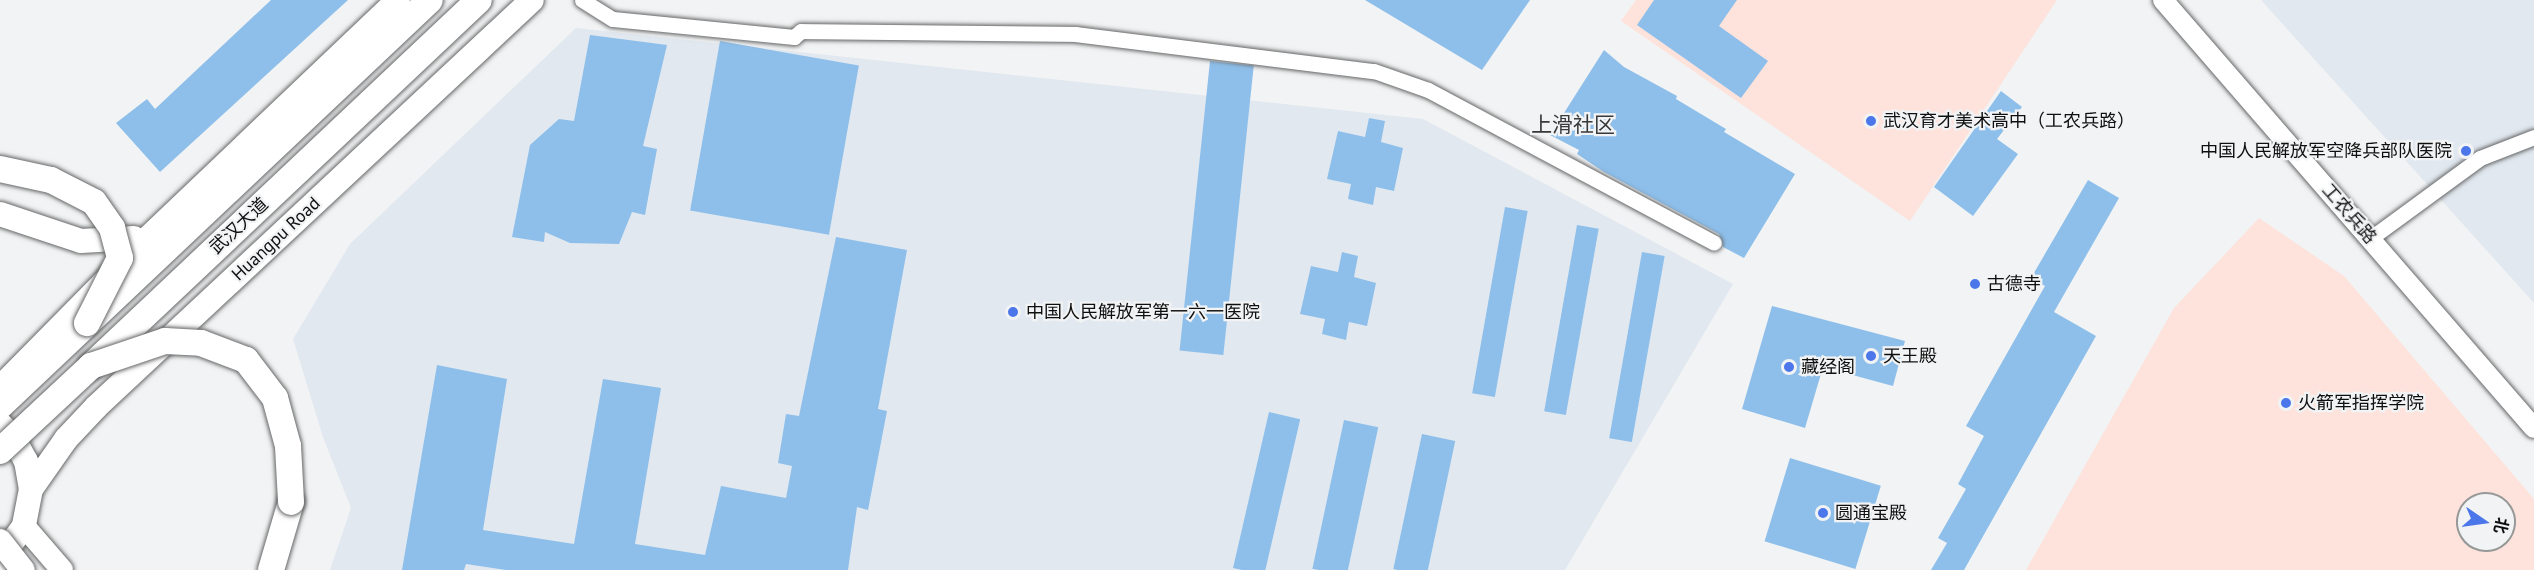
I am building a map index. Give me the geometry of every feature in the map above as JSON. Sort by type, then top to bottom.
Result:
[{"type":"highway","name":"武汉大道","points":[[0,406],[430,0]]},
{"type":"highway","name":"武汉大道","points":[[0,451],[478,0]]},
{"type":"highway","points":[[0,169],[51,180],[94,202],[112,228],[120,258],[87,323]]},
{"type":"highway","points":[[91,366],[165,341],[201,343],[246,360],[275,398],[288,446],[291,502],[271,570]]},
{"type":"main road","points":[[0,388],[148,237],[398,0]]},
{"type":"main road","name":"Huangpu Road","points":[[31,489],[66,439],[96,407],[532,0]]},
{"type":"main road","points":[[0,214],[81,241],[148,237]]},
{"type":"main road","name":"Huangpu Road","points":[[0,424],[13,436],[26,461],[31,489],[24,526],[0,559]]},
{"type":"main road","points":[[24,526],[62,570]]},
{"type":"main road","points":[[0,541],[23,570]]},
{"type":"street","points":[[582,0],[613,20],[794,37],[801,31],[1075,34],[1374,71],[1428,90],[1714,243]]},
{"type":"street","name":"工农兵路","points":[[2163,0],[2534,428]]},
{"type":"street","name":"工农兵路","points":[[2178,0],[2534,410]]},
{"type":"street","points":[[2379,232],[2480,158],[2534,137]]},
{"type":"shaded area","name":"武汉育才美术高中（工农兵路）","points":[[1636,0],[2057,0],[1910,221],[1621,21]]},
{"type":"shaded area","name":"中国人民解放军空降兵部队医院","points":[[2261,0],[2534,0],[2534,303]]},
{"type":"shaded area","name":"中国人民解放军第一六一医院","points":[[576,28],[1423,119],[1733,284],[1565,570],[330,570],[351,508],[323,437],[293,339],[350,244]]},
{"type":"shaded area","name":"火箭军指挥学院","points":[[2259,218],[2344,276],[2534,499],[2534,570],[2026,570],[2174,308]]},
{"type":"building","points":[[271,0],[348,0],[160,172],[116,123],[147,99],[155,109]]},
{"type":"building","points":[[1365,0],[1530,0],[1482,70]]},
{"type":"building","points":[[1654,0],[1737,0],[1719,26],[1768,61],[1741,98],[1637,25]]},
{"type":"building","points":[[590,35],[667,45],[643,146],[657,149],[645,215],[632,212],[619,244],[570,243],[545,232],[544,242],[512,237],[530,145],[559,119],[574,121]]},
{"type":"building","points":[[720,41],[859,65],[829,235],[690,210]]},
{"type":"building","points":[[1604,50],[1624,67],[1677,96],[1676,99],[1726,129],[1724,132],[1795,174],[1744,258],[1723,247],[1719,234],[1604,172],[1577,154],[1579,150],[1550,135]]},
{"type":"building","points":[[1210,61],[1254,66],[1223,355],[1180,350]]},
{"type":"building","points":[[2001,91],[2022,107],[1997,139],[2018,154],[1973,216],[1934,187]]},
{"type":"building","points":[[1369,118],[1385,121],[1381,142],[1403,148],[1394,191],[1376,187],[1373,205],[1348,199],[1351,184],[1327,179],[1338,131],[1365,137]]},
{"type":"building","points":[[2088,180],[2119,198],[2054,312],[2096,336],[1964,570],[1931,570],[1947,543],[1938,538],[1966,489],[1958,484],[1984,436],[1966,426],[2045,286],[2031,278]]},
{"type":"building","points":[[1505,207],[1528,211],[1495,397],[1472,393]]},
{"type":"building","points":[[1577,225],[1599,229],[1566,415],[1544,411]]},
{"type":"building","points":[[836,237],[907,250],[878,409],[887,411],[868,510],[857,507],[848,570],[506,570],[466,564],[464,570],[402,570],[437,365],[507,379],[483,530],[574,544],[603,379],[661,388],[635,544],[705,555],[721,486],[786,498],[792,466],[778,463],[786,414],[799,416]]},
{"type":"building","points":[[1342,252],[1358,256],[1354,277],[1376,283],[1367,326],[1349,322],[1346,340],[1322,334],[1325,319],[1300,314],[1311,266],[1338,272]]},
{"type":"building","points":[[1642,252],[1665,256],[1632,442],[1609,438]]},
{"type":"building","name":"藏经阁","points":[[1772,306],[1905,341],[1893,386],[1823,367],[1805,428],[1742,409]]},
{"type":"building","points":[[1269,412],[1300,419],[1265,570],[1233,568]]},
{"type":"building","points":[[1344,420],[1378,427],[1348,570],[1312,569]]},
{"type":"building","points":[[1422,434],[1455,441],[1428,570],[1393,569]]},
{"type":"building","name":"圆通宝殿","points":[[1790,458],[1881,486],[1855,569],[1765,541]]},
{"type":"place","name":"武汉育才美术高中（工农兵路）","points":[[1871,121]]},
{"type":"place","name":"中国人民解放军空降兵部队医院","points":[[2466,151]]},
{"type":"place","name":"古德寺","points":[[1975,284]]},
{"type":"place","name":"中国人民解放军第一六一医院","points":[[1013,312]]},
{"type":"place","name":"天王殿","points":[[1871,356]]},
{"type":"place","name":"藏经阁","points":[[1789,367]]},
{"type":"place","name":"火箭军指挥学院","points":[[2286,403]]},
{"type":"place","name":"圆通宝殿","points":[[1823,513]]},
{"type":"district","name":"上滑社区","points":[[1573,125]]}]
